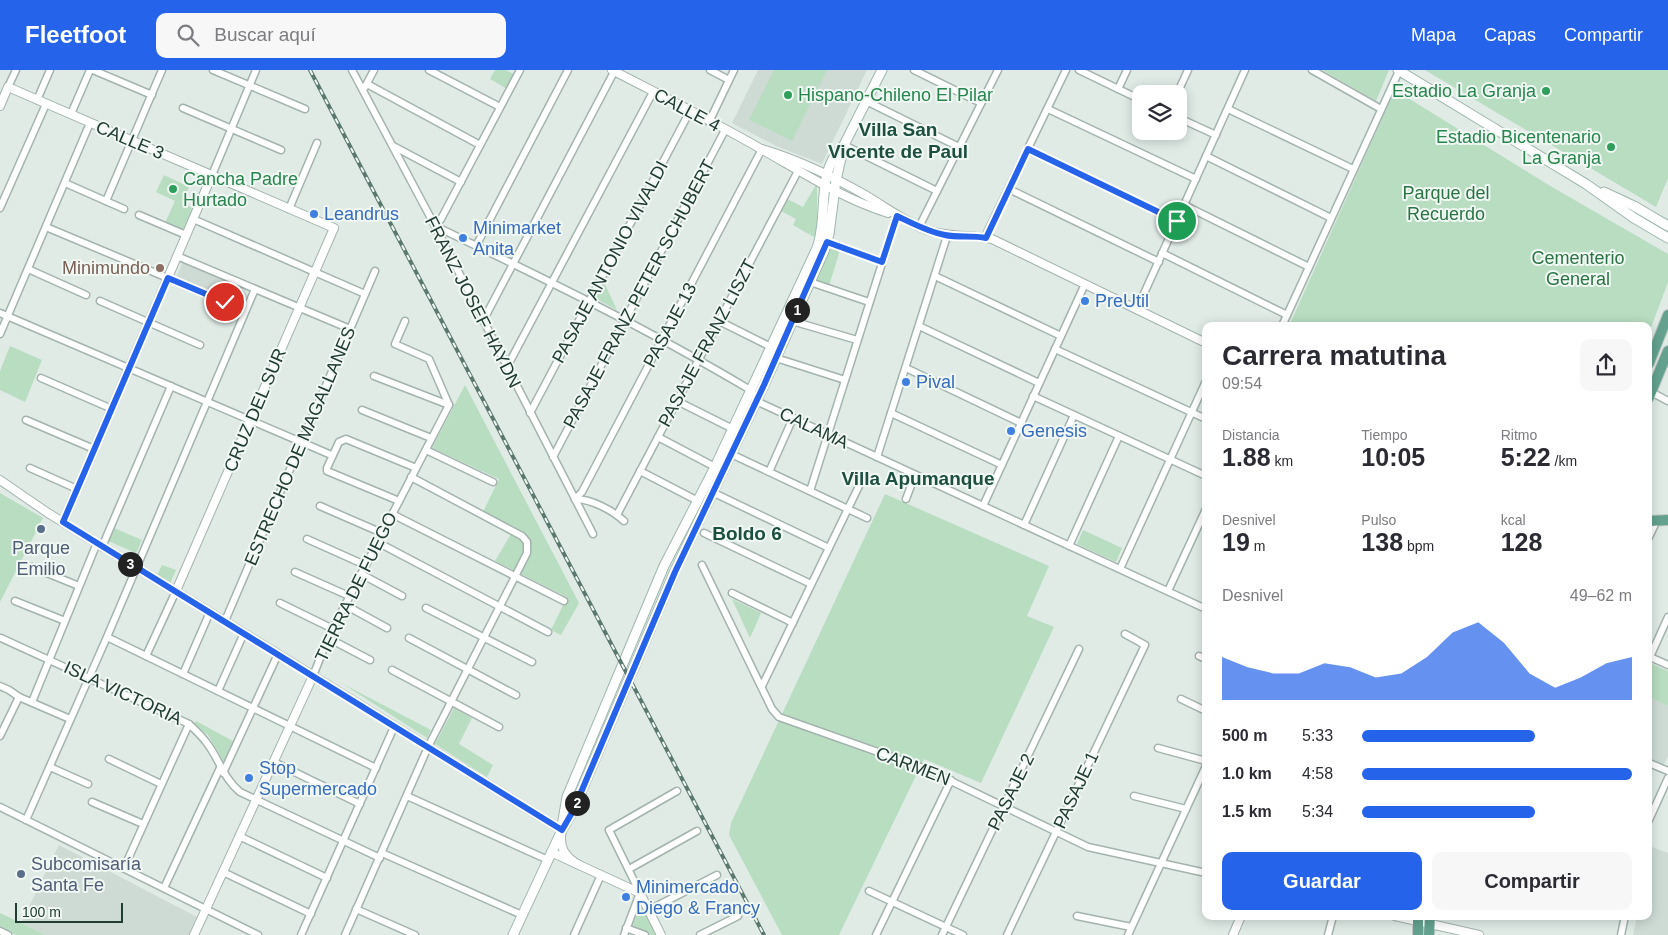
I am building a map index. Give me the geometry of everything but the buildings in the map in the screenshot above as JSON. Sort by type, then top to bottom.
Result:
[{"type":"main road","points":[[562,830],[567,797],[664,566],[715,467],[820,240],[826,175],[834,157],[844,145],[882,70]]},
{"type":"main road","points":[[1398,70],[1586,184],[1634,218],[1668,238]]},
{"type":"main road","points":[[513,935],[576,804],[675,572],[776,358],[827,242],[835,185],[844,145]]},
{"type":"main road","points":[[1586,184],[1634,206],[1668,226]]},
{"type":"main road","points":[[1652,355],[1668,315]]},
{"type":"main road","points":[[1652,390],[1668,351]]},
{"type":"main road","points":[[1652,519],[1668,520]]},
{"type":"main road","points":[[1418,920],[1418,935]]},
{"type":"street","points":[[0,106],[16,70]]},
{"type":"street","points":[[37,100],[50,70]]},
{"type":"street","points":[[71,114],[91,70],[152,95]]},
{"type":"street","points":[[106,201],[162,70]]},
{"type":"street","points":[[212,70],[305,109]]},
{"type":"street","points":[[63,522],[256,70]]},
{"type":"street","name":"FRANZ JOSEF HAYDN","points":[[352,70],[365,87],[392,145],[593,534]]},
{"type":"street","points":[[374,70],[365,87],[480,145]]},
{"type":"street","points":[[429,70],[500,107]]},
{"type":"street","points":[[519,70],[441,219],[435,226],[663,339],[751,391],[756,401]]},
{"type":"street","points":[[476,246],[568,70]]},
{"type":"street","points":[[483,321],[614,70]]},
{"type":"street","name":"CALLE 4","points":[[614,70],[762,149],[798,171],[825,185],[835,185]]},
{"type":"street","points":[[710,70],[729,80]]},
{"type":"street","points":[[710,122],[734,70]]},
{"type":"street","points":[[914,70],[981,103]]},
{"type":"street","points":[[919,227],[998,70]]},
{"type":"street","points":[[986,238],[1066,70]]},
{"type":"street","points":[[1079,70],[1132,96]]},
{"type":"street","points":[[1118,89],[1127,70]]},
{"type":"street","points":[[1181,85],[1188,70]]},
{"type":"street","points":[[1137,309],[1245,70]]},
{"type":"street","points":[[1312,70],[1381,110]]},
{"type":"street","points":[[1284,322],[1398,70]]},
{"type":"street","name":"CALLE 3","points":[[8,87],[334,228]]},
{"type":"street","points":[[507,367],[653,92]]},
{"type":"street","points":[[866,101],[959,147]]},
{"type":"street","points":[[0,208],[46,104]]},
{"type":"street","points":[[183,108],[281,150]]},
{"type":"street","points":[[1048,109],[1196,179]]},
{"type":"street","points":[[1228,109],[1353,169]]},
{"type":"street","name":"PASAJE ANTONIO VIVALDI","points":[[530,412],[690,111]]},
{"type":"street","points":[[1187,122],[1216,135]]},
{"type":"street","points":[[0,334],[90,123]]},
{"type":"street","name":"PASAJE FRANZ PETER SCHUBERT","points":[[553,457],[725,130]]},
{"type":"street","points":[[289,208],[318,143]]},
{"type":"street","points":[[392,145],[460,182]]},
{"type":"street","points":[[844,145],[937,192]]},
{"type":"street","name":"CALLE 4","points":[[762,149],[800,162],[826,175],[835,185]]},
{"type":"street","name":"PASAJE 13","points":[[575,499],[582,492],[762,149]]},
{"type":"street","points":[[1028,149],[1177,221]]},
{"type":"street","points":[[1206,156],[1331,218]]},
{"type":"street","name":"PASAJE FRANZ LISZT","points":[[617,515],[798,171]]},
{"type":"street","points":[[65,183],[124,209]]},
{"type":"street","points":[[835,185],[867,196],[897,216],[919,227],[947,236],[992,239],[1202,341]]},
{"type":"street","points":[[1009,189],[1158,262]]},
{"type":"street","points":[[1184,206],[1309,267]]},
{"type":"street","points":[[139,215],[186,235]]},
{"type":"street","points":[[810,491],[897,216]]},
{"type":"street","points":[[193,219],[365,294]]},
{"type":"street","points":[[46,227],[225,302]]},
{"type":"street","name":"CRUZ DEL SUR","points":[[176,591],[334,228]]},
{"type":"street","points":[[877,457],[947,236]]},
{"type":"street","points":[[827,242],[882,262]]},
{"type":"street","points":[[1162,253],[1287,315]]},
{"type":"street","points":[[177,256],[350,329]]},
{"type":"street","points":[[28,269],[86,295]]},
{"type":"street","name":"ESTRECHO DE MAGALLANES","points":[[225,621],[374,271]]},
{"type":"street","points":[[935,276],[1061,336]]},
{"type":"street","points":[[810,282],[870,302]]},
{"type":"street","points":[[983,506],[1085,284]]},
{"type":"street","points":[[26,820],[254,289]]},
{"type":"street","points":[[100,301],[200,345]]},
{"type":"street","points":[[0,313],[329,454]]},
{"type":"street","points":[[405,321],[395,344],[429,359],[448,405]]},
{"type":"street","points":[[719,321],[772,347]]},
{"type":"street","points":[[792,321],[858,340]]},
{"type":"street","points":[[919,326],[1039,383]]},
{"type":"street","points":[[1055,349],[1202,417]]},
{"type":"street","points":[[776,358],[845,380]]},
{"type":"street","points":[[906,368],[1021,423]]},
{"type":"street","points":[[374,376],[448,405]]},
{"type":"street","points":[[41,378],[112,409]]},
{"type":"street","points":[[32,702],[79,586],[170,386]]},
{"type":"street","points":[[1120,569],[1202,389]]},
{"type":"street","points":[[1033,396],[1202,474]]},
{"type":"street","points":[[1652,396],[1668,401]]},
{"type":"street","points":[[677,401],[733,429]]},
{"type":"street","name":"CALAMA","points":[[756,401],[1202,607]]},
{"type":"street","name":"TIERRA DE FUEGO","points":[[194,935],[313,676],[332,628],[448,405]]},
{"type":"street","points":[[362,410],[431,438]]},
{"type":"street","points":[[891,413],[1002,465]]},
{"type":"street","points":[[1024,525],[1074,415]]},
{"type":"street","points":[[769,472],[793,418]]},
{"type":"street","points":[[26,420],[94,449]]},
{"type":"street","points":[[1069,546],[1119,436]]},
{"type":"street","points":[[658,437],[715,467]]},
{"type":"street","points":[[399,501],[328,471],[327,468],[339,442],[346,439],[416,468]]},
{"type":"street","points":[[426,450],[493,482]]},
{"type":"street","points":[[731,454],[867,518]]},
{"type":"street","points":[[30,468],[77,489]]},
{"type":"street","points":[[640,471],[698,501]]},
{"type":"street","points":[[906,499],[915,475]]},
{"type":"street","points":[[345,935],[428,747],[527,553],[527,542],[518,534],[411,477]]},
{"type":"street","points":[[0,480],[99,545],[562,830],[560,844],[570,860],[640,892]]},
{"type":"street","points":[[762,686],[859,486]]},
{"type":"street","points":[[712,492],[829,548]]},
{"type":"street","points":[[575,499],[587,500],[617,515],[624,521]]},
{"type":"street","points":[[320,506],[382,533]]},
{"type":"street","points":[[392,514],[564,600]]},
{"type":"street","points":[[1168,591],[1202,518]]},
{"type":"street","points":[[704,532],[811,584]]},
{"type":"street","points":[[308,539],[365,566]]},
{"type":"street","points":[[377,542],[548,632]]},
{"type":"street","name":"CARMEN","points":[[702,565],[774,712],[781,718],[912,764],[950,780],[1088,847],[1202,872]]},
{"type":"street","points":[[32,566],[79,586]]},
{"type":"street","points":[[295,572],[349,596]]},
{"type":"street","points":[[361,574],[402,596]]},
{"type":"street","points":[[146,656],[176,591]]},
{"type":"street","points":[[732,592],[792,622]]},
{"type":"street","points":[[15,601],[65,621]]},
{"type":"street","points":[[280,603],[332,628]]},
{"type":"street","points":[[345,605],[387,628]]},
{"type":"street","points":[[426,608],[532,662]]},
{"type":"street","points":[[183,674],[210,612]]},
{"type":"street","points":[[1652,652],[1668,617]]},
{"type":"street","points":[[218,692],[244,633]]},
{"type":"street","name":"PASAJE 1","points":[[1007,935],[1145,645],[1125,634]]},
{"type":"street","points":[[106,637],[376,768]]},
{"type":"street","name":"ISLA VICTORIA","points":[[1,638],[189,724],[207,742],[232,786],[240,792],[343,840],[522,915]]},
{"type":"street","points":[[328,638],[370,660]]},
{"type":"street","points":[[409,638],[516,695]]},
{"type":"street","name":"PASAJE 2","points":[[942,935],[1079,649]]},
{"type":"street","points":[[164,888],[278,654]]},
{"type":"street","points":[[1652,659],[1668,665]]},
{"type":"street","points":[[392,670],[499,727]]},
{"type":"street","points":[[0,686],[10,690],[19,697],[70,719]]},
{"type":"street","points":[[0,736],[19,697]]},
{"type":"street","points":[[1181,698],[1202,709]]},
{"type":"street","points":[[124,868],[189,724]]},
{"type":"street","points":[[301,935],[394,727]]},
{"type":"street","points":[[1158,748],[1202,760]]},
{"type":"street","points":[[109,760],[161,784]]},
{"type":"street","points":[[274,762],[360,804]]},
{"type":"street","points":[[1652,764],[1668,771]]},
{"type":"street","points":[[50,767],[88,784]]},
{"type":"street","points":[[1128,935],[1202,775]]},
{"type":"street","points":[[1652,813],[1668,778]]},
{"type":"street","points":[[876,935],[950,780]]},
{"type":"street","points":[[661,935],[608,830],[677,791]]},
{"type":"street","points":[[407,796],[550,856],[579,865]]},
{"type":"street","points":[[1134,796],[1186,809]]},
{"type":"street","points":[[92,802],[143,824]]},
{"type":"street","points":[[0,806],[258,935]]},
{"type":"street","points":[[629,869],[696,831]]},
{"type":"street","points":[[240,836],[327,878]]},
{"type":"street","points":[[223,872],[311,914]]},
{"type":"street","points":[[574,935],[600,875]]},
{"type":"street","points":[[649,910],[717,875]]},
{"type":"street","points":[[640,892],[625,932],[645,935]]},
{"type":"street","points":[[869,892],[963,935]]},
{"type":"street","points":[[356,909],[415,935]]},
{"type":"street","points":[[700,935],[738,916]]},
{"type":"street","points":[[1077,916],[1132,927]]},
{"type":"street","points":[[1232,935],[1239,920]]},
{"type":"street","points":[[1328,935],[1332,920]]},
{"type":"street","points":[[1621,935],[1624,920]]},
{"type":"street","points":[[1430,925],[1479,935]]},
{"type":"street","points":[[0,932],[8,935]]},
{"type":"shaded area","name":"Hispano-Chileno El Pilar","points":[[758,70],[867,70],[822,164],[776,146],[732,123]]},
{"type":"shaded area","points":[[183,262],[233,283],[226,300],[175,279]]},
{"type":"shaded area","points":[[1652,698],[1668,706],[1668,756],[1663,766],[1652,761]]},
{"type":"shaded area","points":[[59,845],[197,917],[189,935],[46,935],[21,923]]},
{"type":"shaded area","points":[[1652,847],[1668,853],[1668,935],[1633,935],[1636,920],[1652,920]]},
{"type":"green space","points":[[495,70],[506,70],[515,75],[507,89],[490,79]]},
{"type":"green space","name":"Hispano-Chileno El Pilar","points":[[774,70],[827,70],[792,141],[749,120]]},
{"type":"green space","points":[[1322,70],[1389,70],[1376,101]]},
{"type":"green space","name":"Estadio Bicentenario La Granja","points":[[1425,70],[1668,70],[1668,178],[1656,207]]},
{"type":"green space","points":[[1395,90],[1552,187],[1668,254],[1668,282],[1652,325],[1652,322],[1291,322]]},
{"type":"green space","points":[[164,175],[189,187],[182,203],[193,208],[183,231],[165,223],[175,201],[156,192]]},
{"type":"green space","points":[[817,183],[817,232],[814,237],[793,225],[796,219],[781,211],[787,199],[803,207]]},
{"type":"green space","points":[[828,247],[840,250],[829,286],[813,281]]},
{"type":"green space","points":[[603,280],[617,310],[593,297]]},
{"type":"green space","points":[[10,346],[42,360],[25,402],[0,390],[0,371]]},
{"type":"green space","points":[[465,385],[579,603],[561,635],[551,630],[567,597],[495,561],[515,527],[483,512],[499,479],[432,448]]},
{"type":"green space","points":[[0,493],[43,518],[0,602]]},
{"type":"green space","points":[[885,494],[1049,566],[1027,616],[1054,627],[981,783],[924,759],[839,935],[782,935],[729,835],[731,823]]},
{"type":"green space","points":[[114,528],[142,540],[136,553],[108,541]]},
{"type":"green space","points":[[1083,530],[1122,548],[1116,562],[1077,544]]},
{"type":"green space","points":[[162,565],[176,570],[170,584],[156,577]]},
{"type":"green space","points":[[732,599],[761,613],[750,638]]},
{"type":"green space","points":[[1652,664],[1668,671],[1668,706],[1652,698]]},
{"type":"green space","points":[[343,684],[431,730],[427,738]]},
{"type":"green space","points":[[454,708],[472,718],[459,744],[493,765],[487,777],[435,744]]},
{"type":"green space","points":[[196,721],[233,741],[224,762],[208,735],[194,725]]},
{"type":"green space","points":[[641,903],[657,935],[652,935],[632,927]]},
{"type":"green space","points":[[0,913],[46,935],[16,935],[0,927]]},
{"type":"railway","points":[[310,70],[764,935]]},
{"type":"place","name":"Estadio La Granja","points":[[1546,91]]},
{"type":"place","name":"Hispano-Chileno El Pilar","points":[[788,95]]},
{"type":"place","name":"Estadio Bicentenario La Granja","points":[[1611,147]]},
{"type":"place","name":"Cancha Padre Hurtado","points":[[173,189]]},
{"type":"place","name":"Leandrus","points":[[314,214]]},
{"type":"place","name":"Minimarket Anita","points":[[463,238]]},
{"type":"place","name":"Minimundo","points":[[160,268]]},
{"type":"place","name":"PreUtil","points":[[1085,301]]},
{"type":"place","name":"Pival","points":[[906,382]]},
{"type":"place","name":"Genesis","points":[[1011,431]]},
{"type":"place","name":"Parque Emilio","points":[[41,529]]},
{"type":"place","name":"Stop Supermercado","points":[[249,778]]},
{"type":"place","name":"Subcomisaría Santa Fe","points":[[21,874]]},
{"type":"place","name":"Minimercado Diego & Francy","points":[[626,897]]},
{"type":"district","name":"Villa San Vicente de Paul","points":[[898,140]]},
{"type":"district","name":"Villa Apumanque","points":[[918,478]]},
{"type":"district","name":"Boldo 6","points":[[747,533]]},
{"type":"route","points":[[225,302],[168,278],[63,522],[562,830],[573,811],[675,572],[764,385],[827,242],[882,262],[897,216],[938,234],[986,238],[1028,149],[1177,221]]},
{"type":"park label","name":"Parque del Recuerdo","points":[[1446,203]]},
{"type":"park label","name":"Cementerio General","points":[[1578,268]]}]
